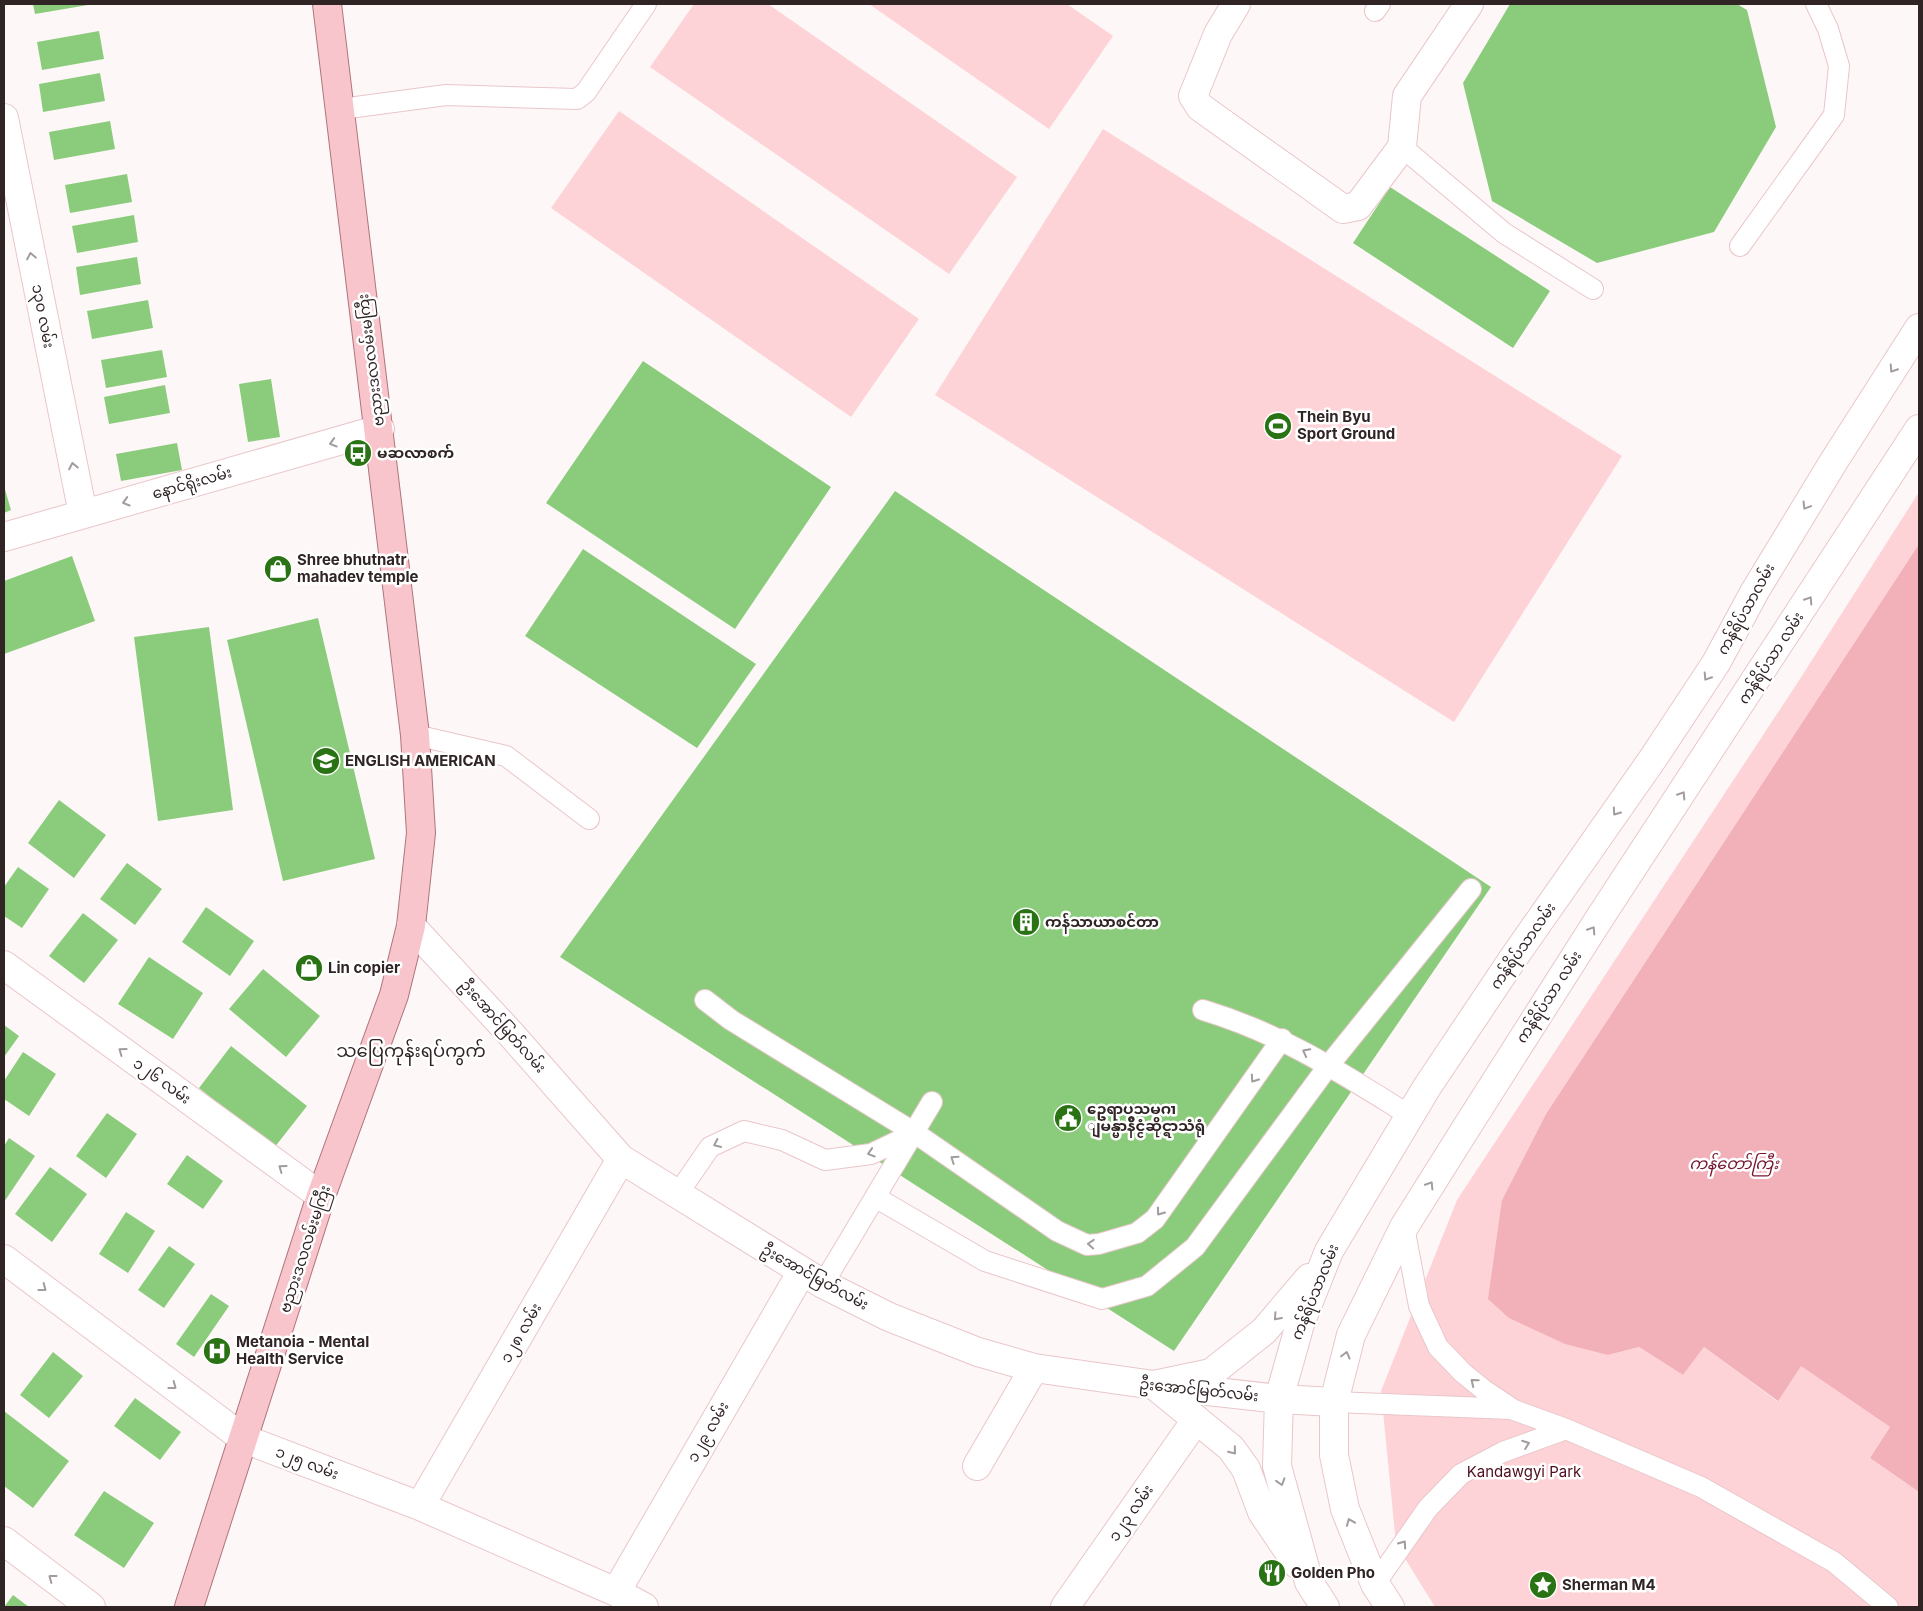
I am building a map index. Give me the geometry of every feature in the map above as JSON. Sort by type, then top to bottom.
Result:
[{"type":"main road","name":"ဗညားဒလလမ်းမကြီး","points":[[189,1607],[321,1196],[394,995],[411,926],[421,833],[415,735],[380,429],[327,4]]},
{"type":"street","points":[[1236,4],[1218,34],[1194,96],[1200,107],[1344,209],[1358,206],[1402,147],[1407,96],[1469,4]]},
{"type":"street","name":"၁၃၀ လမ်း","points":[[4,118],[83,514]]},
{"type":"street","name":"ကန်ရိပ်သာလမ်း","points":[[1324,1607],[1309,1582],[1277,1466],[1279,1399],[1300,1324],[1329,1251],[1409,1115],[1512,960],[1654,757],[1716,663],[1755,591],[1829,469],[1919,328]]},
{"type":"street","name":"နောင်ရိုးလမ်း","points":[[4,537],[380,429]]},
{"type":"street","name":"ကန်ရိပ်သာ လမ်း","points":[[1390,1607],[1375,1584],[1345,1509],[1334,1455],[1334,1402],[1352,1335],[1404,1227],[1589,935],[1919,429]]},
{"type":"street","name":"ဦးအောင်မြတ်လမ်း","points":[[411,926],[621,1159],[677,1196],[812,1278],[888,1317],[978,1352],[1034,1368],[1154,1385],[1279,1399],[1334,1402]]},
{"type":"street","name":"၁၂၆ လမ်း","points":[[4,965],[321,1196]]},
{"type":"street","name":"၁၂၈ လမ်း","points":[[420,1506],[621,1159]]},
{"type":"street","points":[[1154,1385],[1211,1373],[1264,1331],[1288,1305],[1329,1251]]},
{"type":"street","name":"၁၂၅ လမ်း","points":[[4,1259],[244,1439],[420,1506],[616,1592],[644,1607]]},
{"type":"street","name":"၁၂၉ လမ်း","points":[[616,1592],[812,1278]]},
{"type":"street","points":[[977,1466],[1034,1368]]},
{"type":"street","points":[[1154,1385],[1231,1448],[1246,1469],[1262,1512],[1309,1582]]},
{"type":"street","name":"၁၂၃ လမ်း","points":[[1065,1607],[1196,1420]]},
{"type":"street","points":[[4,1542],[92,1607]]},
{"type":"lane","points":[[341,109],[446,95],[577,99],[586,92],[646,4]]},
{"type":"lane","points":[[1740,246],[1834,115],[1839,66],[1828,29],[1816,4]]},
{"type":"lane","points":[[1402,147],[1504,233],[1593,289]]},
{"type":"lane","points":[[415,735],[506,756],[589,819]]},
{"type":"lane","points":[[875,1196],[985,1260],[1102,1299],[1147,1286],[1195,1247],[1329,1065],[1471,889]]},
{"type":"lane","points":[[705,1000],[731,1020],[915,1133],[1057,1231],[1087,1245],[1099,1244],[1137,1233],[1156,1219],[1282,1039]]},
{"type":"lane","points":[[1203,1010],[1282,1039],[1329,1065],[1409,1115]]},
{"type":"lane","points":[[812,1278],[875,1196],[915,1133],[932,1102]]},
{"type":"lane","points":[[677,1196],[710,1146],[744,1132],[782,1140],[825,1160],[871,1154],[915,1133]]},
{"type":"lane","points":[[1404,1227],[1419,1306],[1438,1347],[1463,1373],[1514,1410],[1566,1429],[1709,1492],[1834,1562],[1888,1607]]},
{"type":"lane","points":[[1334,1402],[1514,1410]]},
{"type":"lane","points":[[1375,1584],[1428,1508],[1461,1474],[1503,1452],[1566,1429]]},
{"type":"green space","points":[[694,4],[768,4],[1017,177],[949,274],[650,67]]},
{"type":"green space","points":[[869,4],[1067,4],[1113,36],[1049,129]]},
{"type":"green space","points":[[619,111],[919,319],[851,417],[551,208]]},
{"type":"green space","name":"Thein Byu Sport Ground","points":[[1103,129],[1622,456],[1454,722],[935,395]]},
{"type":"green space","name":"Kandawgyi Park","points":[[1919,492],[1919,544],[1546,1114],[1502,1200],[1509,1318],[1608,1355],[1639,1347],[1683,1375],[1704,1347],[1777,1401],[1800,1365],[1890,1427],[1870,1458],[1919,1492],[1919,1607],[1435,1607],[1396,1544],[1381,1391],[1457,1200],[1798,682]]},
{"type":"water","name":"ကန်တော်ကြီး","points":[[1919,544],[1919,1492],[1870,1458],[1890,1427],[1801,1366],[1778,1401],[1704,1347],[1683,1375],[1639,1347],[1608,1355],[1565,1344],[1509,1318],[1488,1299],[1502,1200],[1546,1114]]},
{"type":"building","points":[[33,4],[88,4],[88,5],[35,14]]},
{"type":"building","points":[[1510,4],[1737,4],[1747,10],[1776,127],[1714,232],[1597,263],[1492,201],[1463,83]]},
{"type":"building","points":[[99,31],[104,59],[42,70],[37,42]]},
{"type":"building","points":[[100,73],[105,101],[43,112],[39,84]]},
{"type":"building","points":[[110,121],[115,149],[54,160],[49,132]]},
{"type":"building","points":[[127,174],[132,202],[70,213],[65,185]]},
{"type":"building","points":[[1390,187],[1550,291],[1513,348],[1353,243]]},
{"type":"building","points":[[134,215],[138,242],[77,253],[72,226]]},
{"type":"building","points":[[137,257],[141,284],[80,295],[76,267]]},
{"type":"building","points":[[148,300],[153,328],[92,339],[87,311]]},
{"type":"building","points":[[162,350],[167,377],[106,388],[101,360]]},
{"type":"building","points":[[643,361],[831,487],[735,629],[546,503]]},
{"type":"building","points":[[271,379],[280,437],[248,442],[239,384]]},
{"type":"building","points":[[165,385],[170,413],[109,424],[104,397]]},
{"type":"building","points":[[177,443],[182,470],[121,481],[116,454]]},
{"type":"building","points":[[4,486],[11,510],[4,513]]},
{"type":"building","name":"ကန်သာယာစင်တာ","points":[[895,491],[1491,887],[1174,1351],[560,957]]},
{"type":"building","points":[[583,549],[756,664],[697,748],[525,636]]},
{"type":"building","points":[[72,556],[95,621],[4,654],[4,581]]},
{"type":"building","points":[[318,618],[375,859],[283,881],[227,640]]},
{"type":"building","points":[[209,627],[233,810],[158,821],[134,637]]},
{"type":"building","points":[[59,800],[106,835],[74,878],[28,843]]},
{"type":"building","points":[[127,863],[162,889],[135,925],[100,899]]},
{"type":"building","points":[[18,867],[49,889],[22,928],[4,916],[4,887]]},
{"type":"building","points":[[206,907],[254,941],[230,976],[182,942]]},
{"type":"building","points":[[83,913],[118,940],[84,983],[49,956]]},
{"type":"building","points":[[149,957],[203,993],[173,1039],[118,1004]]},
{"type":"building","points":[[263,969],[320,1016],[286,1057],[229,1009]]},
{"type":"building","points":[[4,1025],[19,1036],[4,1057]]},
{"type":"building","points":[[231,1046],[307,1106],[274,1148],[199,1088]]},
{"type":"building","points":[[23,1052],[56,1074],[29,1116],[4,1099],[4,1081]]},
{"type":"building","points":[[107,1113],[137,1134],[106,1178],[76,1156]]},
{"type":"building","points":[[9,1138],[35,1156],[4,1202],[4,1146]]},
{"type":"building","points":[[187,1155],[223,1181],[203,1209],[167,1184]]},
{"type":"building","points":[[50,1167],[87,1194],[52,1242],[15,1214]]},
{"type":"building","points":[[126,1212],[155,1231],[128,1273],[99,1254]]},
{"type":"building","points":[[169,1246],[195,1264],[164,1308],[138,1290]]},
{"type":"building","points":[[211,1294],[229,1306],[194,1357],[176,1344]]},
{"type":"building","points":[[53,1352],[83,1376],[49,1418],[20,1395]]},
{"type":"building","points":[[135,1398],[181,1432],[160,1460],[114,1426]]},
{"type":"building","points":[[4,1411],[69,1461],[33,1508],[4,1486]]},
{"type":"building","points":[[104,1491],[154,1523],[124,1568],[74,1535]]},
{"type":"building","points":[[13,1595],[29,1607],[4,1607]]},
{"type":"place","name":"Thein Byu Sport Ground","points":[[1278,426]]},
{"type":"place","name":"မဆလာစက်","points":[[358,453]]},
{"type":"place","name":"Shree bhutnatr mahadev temple","points":[[278,569]]},
{"type":"place","name":"ENGLISH AMERICAN","points":[[326,761]]},
{"type":"place","name":"ကန်သာယာစင်တာ","points":[[1026,922]]},
{"type":"place","name":"Lin copier","points":[[309,968]]},
{"type":"place","name":"ဥေရာပသမဂၢ ျမန္မာနိဳင္ငံဆိုင္ရာသံရုံ","points":[[1068,1118]]},
{"type":"place","name":"Metanoia - Mental Health Service","points":[[217,1351]]},
{"type":"place","name":"Golden Pho","points":[[1272,1573]]},
{"type":"place","name":"Sherman M4","points":[[1543,1585]]},
{"type":"district","name":"သပြေကုန်းရပ်ကွက်","points":[[411,1051]]}]
